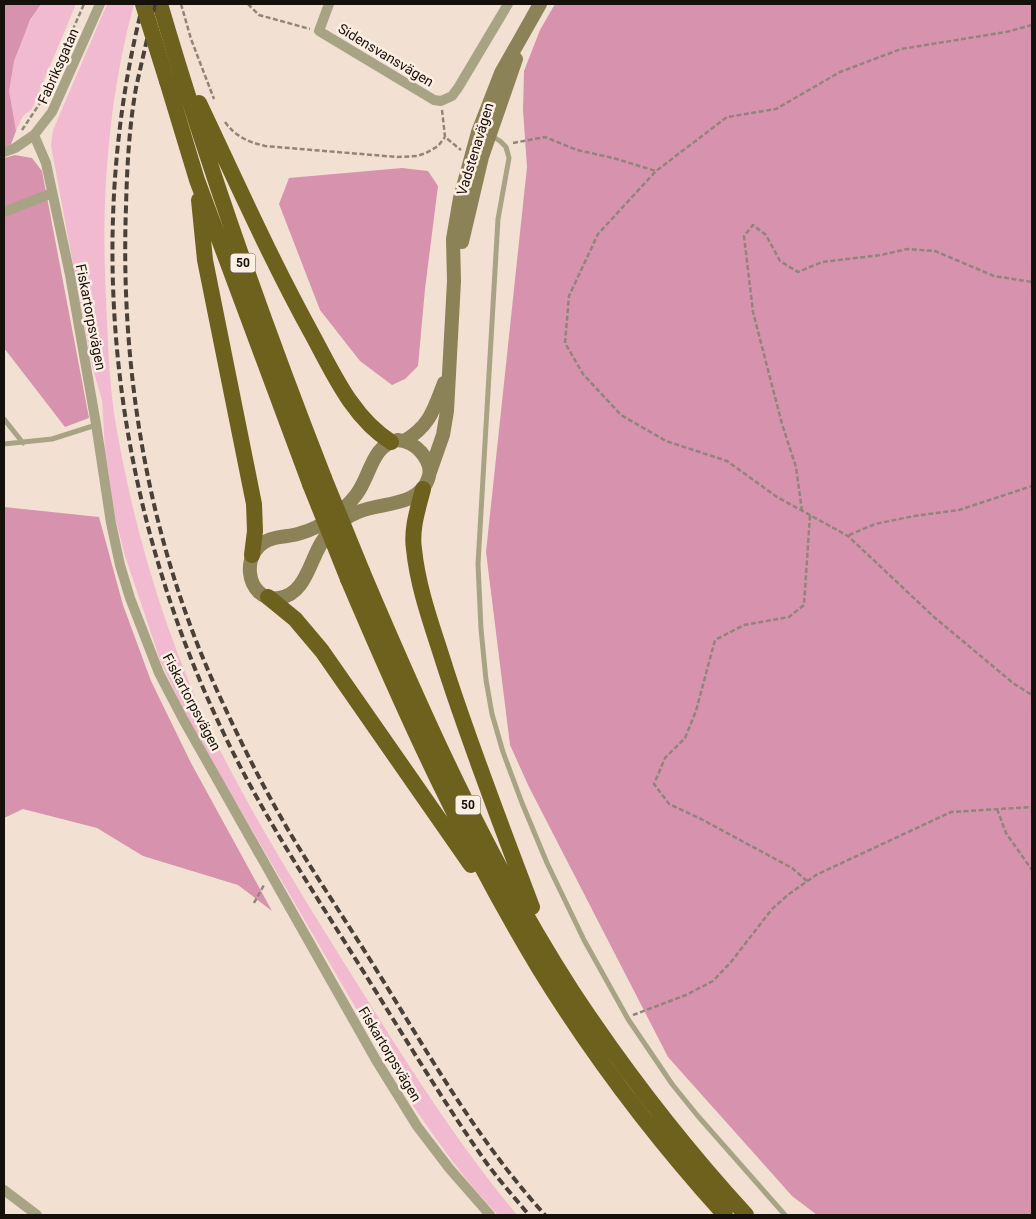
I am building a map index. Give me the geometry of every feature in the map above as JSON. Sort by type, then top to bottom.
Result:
[{"type":"highway","name":"50","points":[[143,4],[198,180],[355,575],[381,656],[434,773],[517,930],[563,1005],[618,1086],[667,1148],[725,1215]]},
{"type":"highway","name":"50","points":[[160,4],[210,164],[317,481]]},
{"type":"highway","name":"50","points":[[172,45],[285,284],[323,354],[354,408],[363,419],[380,435],[398,441]]},
{"type":"highway","points":[[198,180],[205,260],[254,504],[256,531],[252,555]]},
{"type":"highway","points":[[422,489],[414,531],[418,577],[470,742],[551,956]]},
{"type":"highway","name":"50","points":[[355,575],[395,650],[448,766],[500,867],[551,956],[590,1018],[632,1077],[707,1171],[746,1215]]},
{"type":"highway","points":[[268,597],[295,619],[322,651],[517,930]]},
{"type":"main road","name":"Vadstenavägen","points":[[422,489],[427,482],[443,435],[447,411],[454,281],[453,239],[460,198],[483,134],[501,73],[540,4]]},
{"type":"main road","name":"Vadstenavägen","points":[[252,555],[259,545],[268,540],[302,533],[315,528],[337,513],[357,494],[379,451],[417,434],[428,422],[448,370]]},
{"type":"main road","points":[[398,441],[418,449],[423,454],[430,472]]},
{"type":"main road","points":[[252,555],[250,573],[253,583],[260,592],[268,597],[280,598],[295,590],[302,582],[320,545],[340,523],[357,512],[405,501],[422,489]]},
{"type":"street","name":"Fabriksgatan","points":[[4,152],[34,135],[52,112],[100,4]]},
{"type":"street","points":[[319,31],[329,4]]},
{"type":"street","points":[[441,102],[452,96],[458,88],[508,4]]},
{"type":"street","name":"Sidensvansvägen","points":[[319,31],[434,100],[441,102]]},
{"type":"street","name":"Fiskartorpsvägen","points":[[34,135],[46,163],[84,352],[111,523],[130,598],[159,673],[376,1060],[417,1126],[449,1168],[490,1215]]},
{"type":"street","points":[[4,212],[52,193]]},
{"type":"street","points":[[4,1190],[37,1215]]},
{"type":"lane","points":[[483,134],[500,141],[508,153],[508,164],[498,219],[478,564],[481,629],[486,680],[492,714],[503,752],[547,863],[584,940],[628,1018],[672,1084],[697,1116],[784,1215]]},
{"type":"lane","points":[[4,418],[23,443]]},
{"type":"lane","points":[[4,444],[52,439],[96,424]]},
{"type":"path","points":[[24,142],[22,129],[42,100],[84,4]]},
{"type":"path","points":[[181,4],[191,39],[217,106]]},
{"type":"path","points":[[248,4],[255,12],[265,17],[319,31]]},
{"type":"path","points":[[1032,25],[1006,32],[901,49],[840,72],[776,109],[727,117],[656,171],[598,234],[569,296],[565,344],[582,374],[621,415],[666,441],[727,461],[777,497],[848,536],[934,617],[1013,683],[1032,695]]},
{"type":"path","points":[[223,119],[233,132],[242,138],[265,146],[367,156],[408,157],[426,153],[438,146],[446,137],[441,102]]},
{"type":"path","points":[[506,148],[515,142],[545,137],[577,150],[613,158],[656,171]]},
{"type":"path","points":[[802,511],[796,467],[782,424],[753,312],[744,236],[753,225],[766,235],[780,261],[798,272],[822,262],[881,255],[907,249],[935,251],[994,276],[1032,282]]},
{"type":"path","points":[[848,536],[874,524],[959,510],[1032,486]]},
{"type":"path","points":[[807,881],[792,868],[669,804],[654,784],[665,758],[685,738],[696,711],[715,640],[744,625],[789,617],[804,605],[810,515]]},
{"type":"path","points":[[628,1018],[639,1012],[686,995],[713,981],[772,909],[816,875],[950,812],[1032,807]]},
{"type":"path","points":[[997,809],[1006,833],[1032,870]]},
{"type":"path","points":[[254,903],[270,872]]},
{"type":"shaded area","points":[[4,4],[41,4],[30,20],[14,61],[9,91],[16,131],[11,144],[4,147]]},
{"type":"shaded area","points":[[41,4],[76,4],[32,109],[23,116],[16,131],[9,97],[11,70],[24,34]]},
{"type":"shaded area","points":[[107,4],[134,4],[125,40],[112,113],[106,187],[105,262],[107,332],[114,415],[134,511],[168,628],[215,740],[279,856],[428,1095],[471,1156],[517,1215],[498,1215],[463,1175],[411,1103],[187,718],[160,660],[125,556],[116,521],[105,450],[102,400],[92,366],[51,146],[53,130]]},
{"type":"shaded area","points":[[555,4],[1032,4],[1032,1215],[817,1215],[792,1196],[668,1057],[529,787],[510,745],[486,552],[527,167],[523,110],[524,71],[540,30]]},
{"type":"shaded area","points":[[15,155],[32,158],[42,171],[89,418],[65,427],[4,348],[4,158]]},
{"type":"shaded area","points":[[402,168],[428,171],[438,186],[425,289],[418,366],[405,379],[392,385],[360,361],[320,310],[279,204],[289,178]]},
{"type":"shaded area","points":[[4,507],[99,517],[123,605],[151,681],[191,763],[272,911],[238,885],[143,856],[97,828],[23,809],[4,818]]},
{"type":"railway","points":[[143,4],[124,96],[114,189],[113,282],[120,376],[135,468],[157,559],[187,648],[224,734],[254,793],[305,879],[419,1061],[488,1165],[529,1215]]},
{"type":"railway","points":[[155,4],[136,88],[132,118],[127,177],[125,268],[128,330],[143,452],[156,512],[172,571],[192,629],[215,686],[232,723],[287,828],[451,1091],[496,1155],[545,1215]]}]
